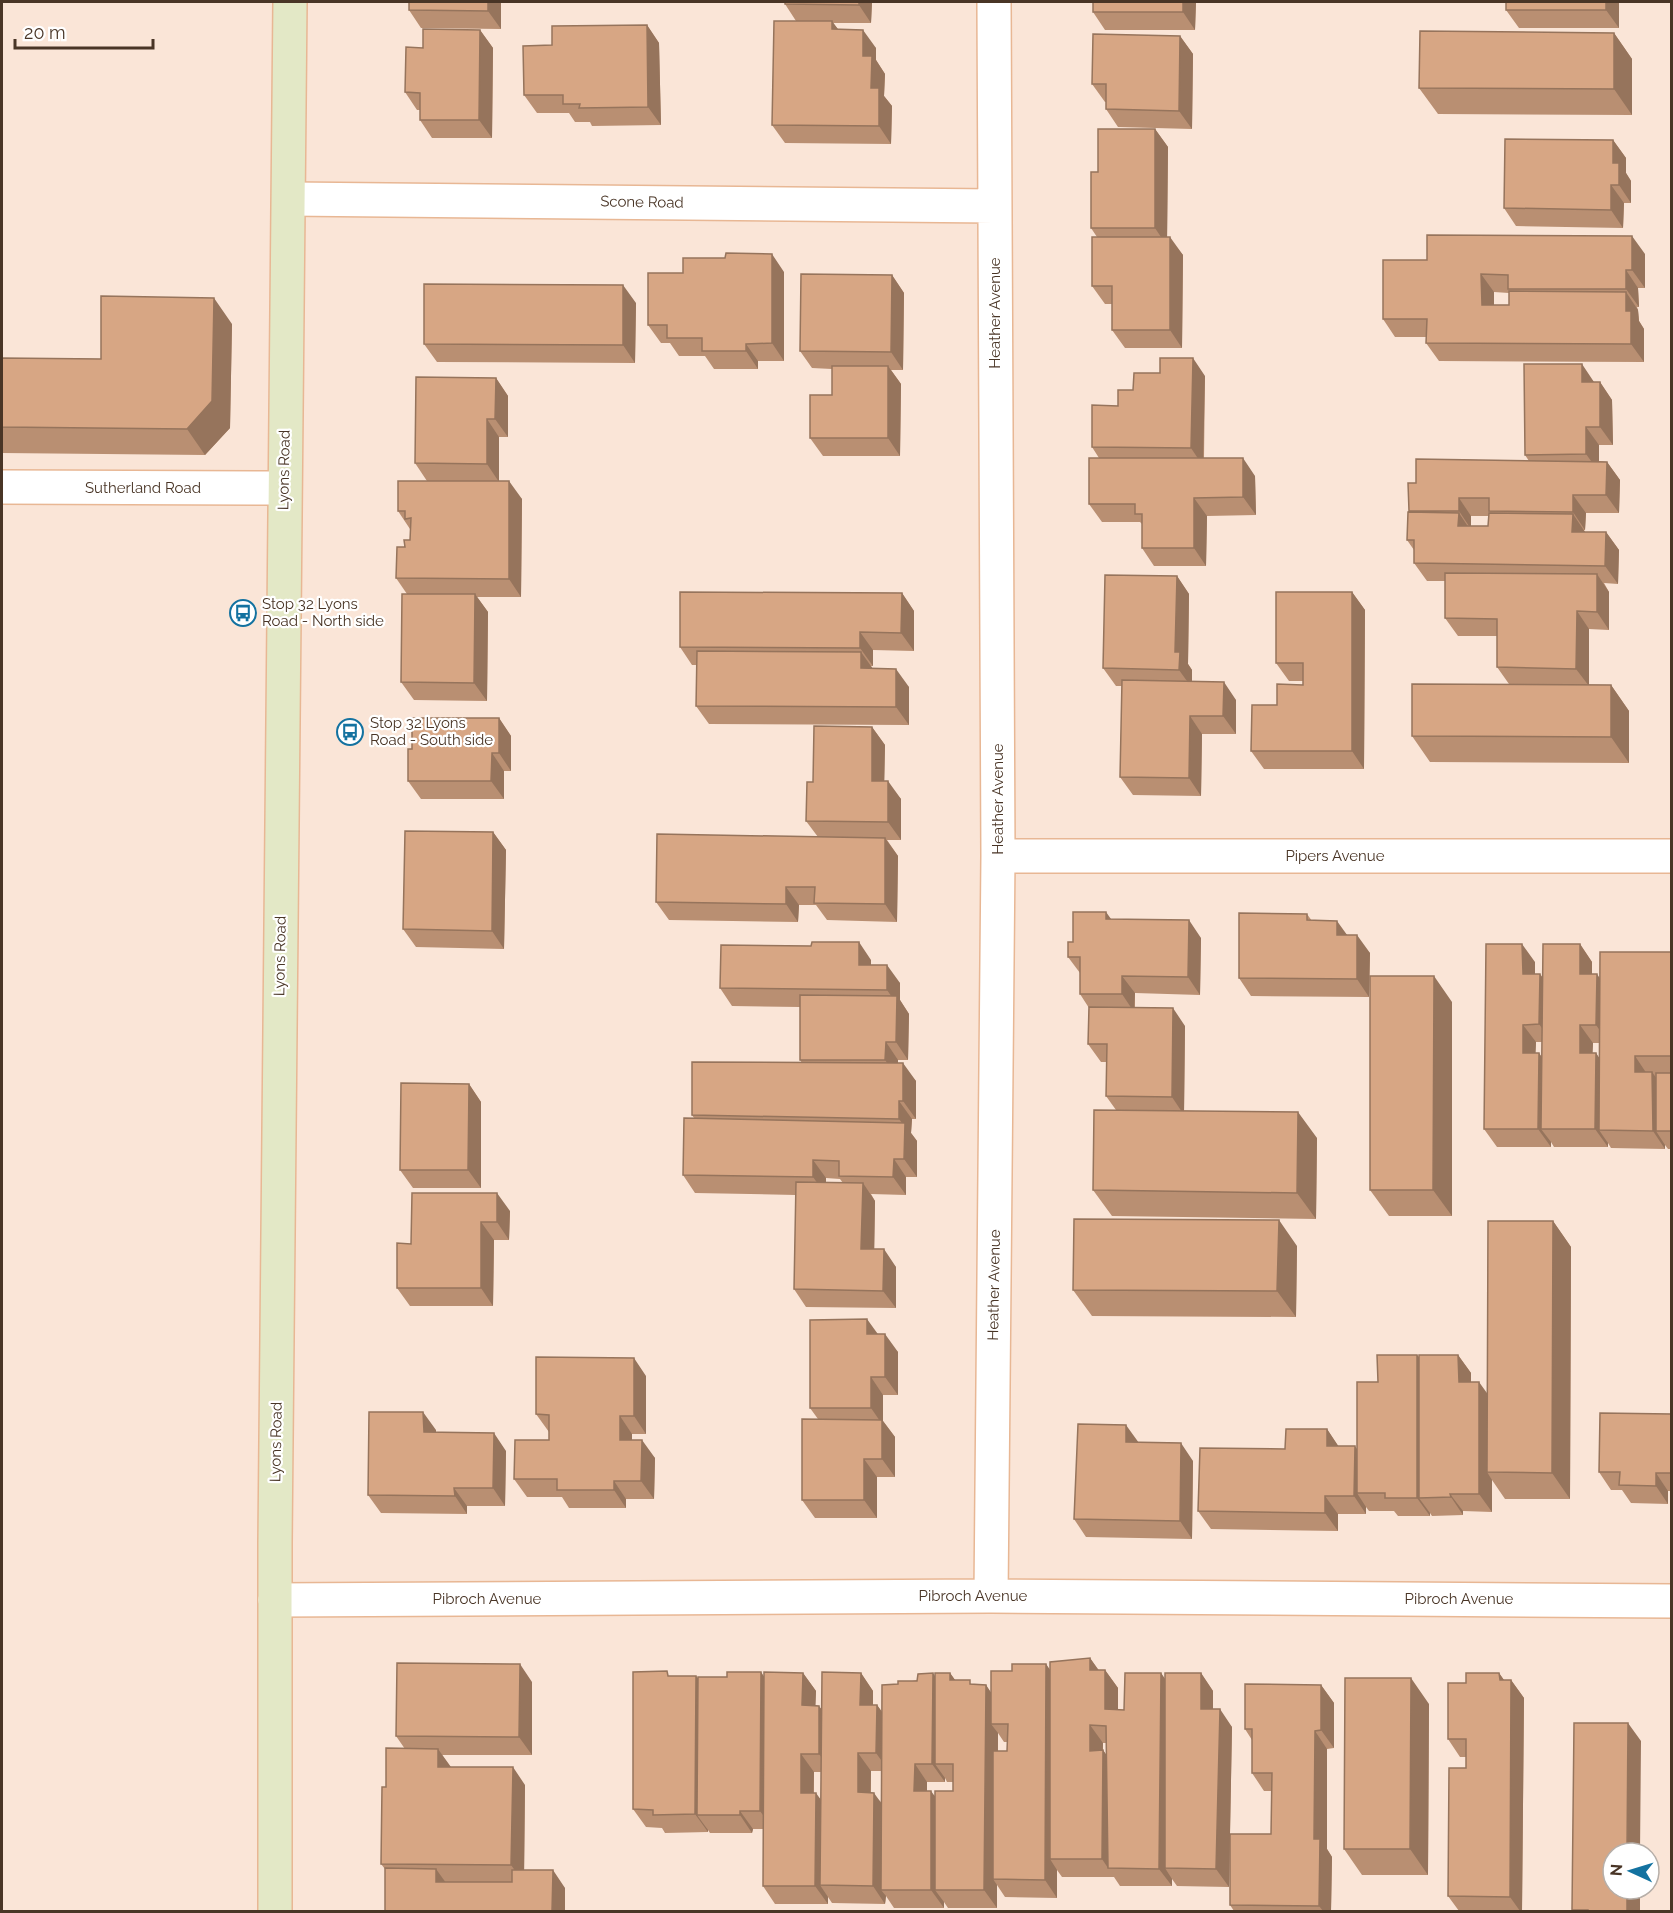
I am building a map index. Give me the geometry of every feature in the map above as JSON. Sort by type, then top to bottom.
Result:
[{"type":"street","name":"Lyons Road","points":[[275,1911],[274,1600],[284,488],[291,2]]},
{"type":"street","name":"Heather Avenue","points":[[991,1596],[998,856],[994,2]]},
{"type":"street","name":"Scone Road","points":[[289,199],[994,206]]},
{"type":"street","name":"Sutherland Road","points":[[2,487],[284,488]]},
{"type":"street","name":"Pipers Avenue","points":[[998,856],[1671,856]]},
{"type":"street","name":"Pibroch Avenue","points":[[274,1600],[991,1596],[1671,1601]]},
{"type":"building","points":[[409,2],[488,2],[488,11],[409,10]]},
{"type":"building","points":[[785,2],[859,2],[859,5],[785,4]]},
{"type":"building","points":[[1093,2],[1183,2],[1183,12],[1093,12]]},
{"type":"building","points":[[1506,2],[1606,2],[1606,10],[1506,10]]},
{"type":"building","points":[[774,21],[832,21],[832,29],[863,30],[863,56],[872,56],[871,88],[879,88],[879,126],[772,125]]},
{"type":"building","points":[[647,25],[648,107],[579,108],[580,104],[563,104],[563,95],[524,95],[523,46],[552,45],[552,26]]},
{"type":"building","points":[[423,29],[480,30],[479,120],[420,120],[420,93],[405,92],[406,47],[423,48]]},
{"type":"building","points":[[1420,31],[1614,33],[1614,89],[1419,88]]},
{"type":"building","points":[[1093,34],[1180,36],[1179,111],[1106,109],[1106,84],[1092,84]]},
{"type":"building","points":[[1098,129],[1155,129],[1155,228],[1091,228],[1091,172],[1098,172]]},
{"type":"building","points":[[1505,139],[1613,140],[1613,163],[1619,163],[1619,185],[1611,185],[1611,210],[1504,208]]},
{"type":"building","points":[[1427,235],[1632,236],[1632,270],[1626,270],[1626,289],[1508,289],[1508,275],[1481,274],[1482,305],[1509,305],[1509,291],[1626,292],[1626,311],[1631,311],[1631,344],[1426,343],[1427,319],[1383,319],[1383,260],[1427,260]]},
{"type":"building","points":[[1092,237],[1170,237],[1170,330],[1112,330],[1112,286],[1092,286]]},
{"type":"building","points":[[726,253],[772,254],[772,343],[746,344],[746,351],[702,351],[702,338],[667,338],[667,325],[648,325],[648,273],[683,273],[683,258],[725,258]]},
{"type":"building","points":[[801,274],[892,275],[891,352],[800,351]]},
{"type":"building","points":[[424,284],[623,285],[623,345],[424,344]]},
{"type":"building","points":[[101,296],[214,298],[212,401],[187,429],[2,427],[2,358],[101,359]]},
{"type":"building","points":[[1160,358],[1193,358],[1191,448],[1092,447],[1092,405],[1118,406],[1118,390],[1133,390],[1134,373],[1160,373]]},
{"type":"building","points":[[1524,364],[1582,364],[1582,382],[1600,382],[1600,427],[1586,427],[1586,454],[1525,455]]},
{"type":"building","points":[[832,366],[888,366],[888,438],[810,438],[810,395],[832,395]]},
{"type":"building","points":[[416,377],[496,378],[495,419],[487,419],[487,464],[415,463]]},
{"type":"building","points":[[1089,458],[1243,458],[1243,497],[1194,498],[1194,548],[1142,548],[1142,514],[1135,514],[1135,504],[1089,504]]},
{"type":"building","points":[[1416,459],[1607,462],[1606,495],[1573,495],[1573,512],[1489,511],[1489,498],[1459,498],[1459,511],[1409,511],[1408,483],[1416,483]]},
{"type":"building","points":[[398,481],[509,481],[509,579],[396,578],[397,547],[405,547],[404,540],[410,540],[411,518],[405,519],[405,511],[398,511]]},
{"type":"building","points":[[1408,512],[1459,513],[1458,526],[1488,526],[1489,513],[1573,514],[1572,532],[1606,532],[1605,566],[1414,563],[1414,540],[1407,540]]},
{"type":"building","points":[[1445,573],[1597,574],[1597,612],[1577,611],[1576,669],[1497,667],[1497,619],[1445,618]]},
{"type":"building","points":[[1105,575],[1177,576],[1175,652],[1180,652],[1179,670],[1103,668]]},
{"type":"building","points":[[680,592],[902,593],[901,633],[860,632],[860,648],[680,647]]},
{"type":"building","points":[[1276,592],[1352,592],[1352,751],[1251,751],[1252,705],[1277,705],[1277,684],[1303,685],[1303,663],[1276,663]]},
{"type":"building","points":[[402,594],[475,594],[474,683],[401,682]]},
{"type":"building","points":[[697,651],[861,652],[861,668],[896,669],[896,707],[696,706]]},
{"type":"building","points":[[1122,680],[1224,682],[1223,716],[1190,716],[1189,778],[1120,777]]},
{"type":"building","points":[[1412,684],[1611,685],[1611,737],[1412,736]]},
{"type":"building","points":[[412,718],[499,718],[499,753],[492,753],[491,781],[408,781],[408,749],[412,749]]},
{"type":"building","points":[[814,726],[872,727],[872,781],[888,781],[888,822],[806,821],[807,782],[813,782]]},
{"type":"building","points":[[405,831],[493,832],[492,931],[403,929]]},
{"type":"building","points":[[657,834],[885,838],[885,904],[814,903],[815,887],[786,887],[786,904],[656,902]]},
{"type":"building","points":[[1073,912],[1106,912],[1106,919],[1189,920],[1188,977],[1122,976],[1122,994],[1080,994],[1080,957],[1068,957],[1068,942],[1073,942]]},
{"type":"building","points":[[1239,913],[1307,914],[1307,920],[1337,921],[1337,935],[1357,935],[1357,979],[1239,978]]},
{"type":"building","points":[[812,942],[859,942],[859,965],[887,965],[887,990],[720,988],[721,945],[811,946]]},
{"type":"building","points":[[1486,944],[1522,944],[1523,974],[1540,974],[1539,1024],[1523,1025],[1523,1053],[1539,1053],[1538,1129],[1484,1129]]},
{"type":"building","points":[[1543,944],[1580,944],[1580,974],[1597,974],[1596,1025],[1580,1025],[1580,1053],[1596,1053],[1595,1129],[1541,1129]]},
{"type":"building","points":[[1600,952],[1671,952],[1671,1056],[1635,1056],[1635,1072],[1652,1072],[1653,1131],[1599,1130]]},
{"type":"building","points":[[1370,976],[1434,976],[1433,1190],[1370,1190]]},
{"type":"building","points":[[800,995],[897,996],[896,1042],[886,1042],[885,1060],[800,1060]]},
{"type":"building","points":[[1089,1007],[1173,1008],[1172,1097],[1106,1096],[1107,1044],[1088,1044]]},
{"type":"building","points":[[692,1062],[903,1063],[903,1101],[899,1101],[899,1119],[692,1115]]},
{"type":"building","points":[[1656,1073],[1671,1073],[1671,1131],[1656,1131]]},
{"type":"building","points":[[401,1083],[469,1084],[468,1170],[400,1170]]},
{"type":"building","points":[[1094,1110],[1298,1112],[1297,1193],[1093,1190]]},
{"type":"building","points":[[684,1118],[905,1123],[904,1159],[894,1159],[893,1177],[839,1176],[839,1161],[813,1160],[813,1177],[683,1175]]},
{"type":"building","points":[[796,1182],[863,1183],[861,1249],[884,1249],[883,1291],[794,1289]]},
{"type":"building","points":[[412,1193],[497,1193],[497,1222],[481,1222],[481,1288],[397,1288],[397,1243],[411,1244]]},
{"type":"building","points":[[1074,1219],[1279,1220],[1277,1291],[1073,1290]]},
{"type":"building","points":[[1488,1221],[1553,1221],[1552,1473],[1487,1472]]},
{"type":"building","points":[[867,1319],[867,1334],[885,1334],[885,1377],[871,1377],[871,1408],[810,1408],[810,1320]]},
{"type":"building","points":[[1377,1355],[1417,1355],[1417,1498],[1385,1498],[1385,1493],[1357,1493],[1357,1382],[1378,1382]]},
{"type":"building","points":[[1419,1355],[1458,1355],[1459,1382],[1479,1382],[1479,1494],[1450,1494],[1451,1497],[1419,1498]]},
{"type":"building","points":[[536,1357],[634,1358],[634,1416],[620,1416],[620,1440],[642,1440],[641,1481],[614,1481],[614,1490],[557,1490],[557,1479],[514,1479],[515,1440],[549,1440],[549,1415],[536,1414]]},
{"type":"building","points":[[369,1412],[423,1412],[424,1432],[494,1433],[493,1488],[454,1488],[455,1496],[368,1495]]},
{"type":"building","points":[[1600,1413],[1671,1414],[1671,1473],[1656,1473],[1656,1486],[1619,1485],[1620,1472],[1599,1472]]},
{"type":"building","points":[[802,1419],[882,1420],[882,1459],[864,1459],[864,1500],[802,1500]]},
{"type":"building","points":[[1078,1424],[1126,1425],[1126,1442],[1181,1443],[1180,1521],[1074,1519]]},
{"type":"building","points":[[1286,1429],[1327,1429],[1327,1446],[1355,1446],[1354,1496],[1325,1496],[1325,1513],[1198,1511],[1200,1448],[1285,1449]]},
{"type":"building","points":[[1090,1658],[1090,1670],[1105,1670],[1105,1709],[1124,1710],[1125,1673],[1161,1673],[1159,1869],[1108,1868],[1106,1726],[1090,1725],[1090,1751],[1103,1750],[1102,1859],[1050,1859],[1050,1662]]},
{"type":"building","points":[[397,1663],[520,1664],[519,1737],[396,1736]]},
{"type":"building","points":[[1012,1664],[1046,1664],[1045,1880],[993,1879],[993,1751],[1007,1751],[1008,1724],[991,1724],[991,1671],[1012,1671]]},
{"type":"building","points":[[667,1671],[668,1676],[696,1676],[695,1814],[653,1815],[653,1810],[633,1809],[633,1672]]},
{"type":"building","points":[[727,1672],[761,1672],[760,1811],[740,1811],[740,1815],[697,1815],[698,1677],[727,1677]]},
{"type":"building","points":[[764,1672],[803,1673],[802,1705],[819,1706],[819,1754],[801,1754],[801,1793],[816,1793],[815,1886],[763,1886]]},
{"type":"building","points":[[822,1672],[861,1673],[860,1705],[877,1705],[876,1753],[858,1753],[858,1792],[874,1793],[873,1886],[820,1885]]},
{"type":"building","points":[[933,1673],[932,1764],[915,1764],[914,1791],[931,1791],[931,1890],[881,1890],[882,1685],[898,1684],[898,1681],[917,1681],[918,1674]]},
{"type":"building","points":[[935,1673],[950,1673],[950,1680],[970,1680],[970,1684],[986,1685],[984,1890],[935,1890],[935,1791],[953,1791],[953,1764],[935,1764]]},
{"type":"building","points":[[1165,1673],[1201,1673],[1201,1709],[1220,1709],[1216,1869],[1165,1868]]},
{"type":"building","points":[[1466,1673],[1499,1673],[1500,1680],[1511,1680],[1510,1897],[1448,1896],[1449,1768],[1466,1768],[1466,1739],[1448,1739],[1448,1683],[1466,1683]]},
{"type":"building","points":[[1345,1678],[1411,1678],[1410,1849],[1344,1849]]},
{"type":"building","points":[[1245,1684],[1321,1685],[1321,1730],[1315,1731],[1314,1839],[1320,1839],[1319,1906],[1230,1905],[1230,1834],[1271,1834],[1272,1773],[1252,1773],[1252,1729],[1245,1729]]},
{"type":"building","points":[[1574,1723],[1628,1723],[1627,1841],[1601,1841],[1601,1901],[1627,1901],[1627,1911],[1572,1910]]},
{"type":"building","points":[[386,1748],[438,1749],[438,1767],[513,1767],[511,1865],[381,1864],[382,1787],[386,1787]]},
{"type":"building","points":[[385,1868],[436,1869],[436,1882],[512,1882],[512,1870],[553,1870],[552,1911],[385,1911]]},
{"type":"place","name":"Stop 32 Lyons Road - North side","points":[[243,613]]},
{"type":"place","name":"Stop 32 Lyons Road - South side","points":[[350,732]]}]
